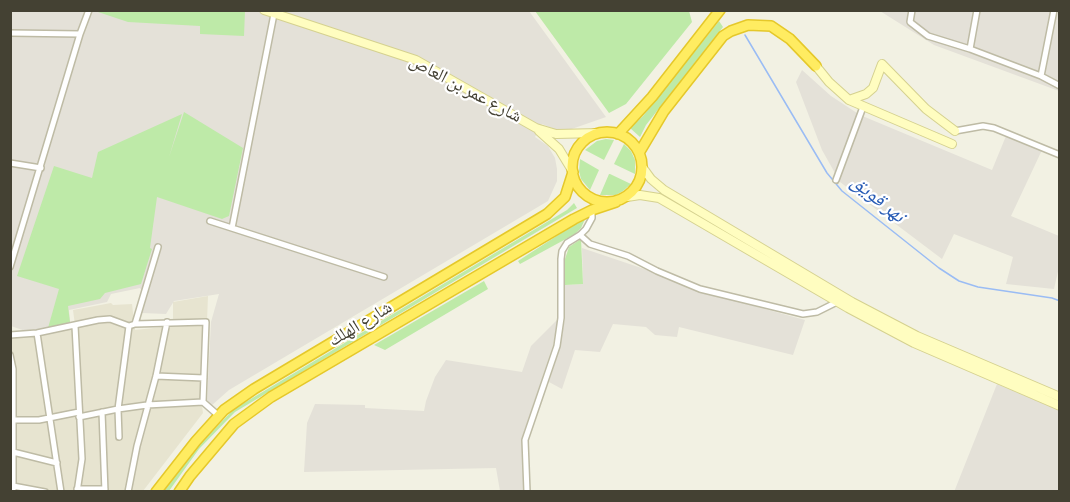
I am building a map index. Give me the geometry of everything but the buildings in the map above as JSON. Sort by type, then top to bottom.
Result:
[{"type":"highway","points":[[618,134],[652,97],[710,24],[718,10]]},
{"type":"highway","points":[[639,153],[664,111],[723,36],[748,25],[771,26],[790,39],[816,66]]},
{"type":"highway","points":[[599,133],[618,134],[632,143],[639,153],[643,168],[638,184],[627,196],[616,202],[604,203],[593,200],[583,193],[576,183],[573,172],[576,152],[590,137],[599,133]]},
{"type":"highway","name":"شارع الهلك","points":[[156,492],[219,416],[254,389],[547,214],[565,197],[573,172]]},
{"type":"highway","name":"شارع الهلك","points":[[179,492],[234,424],[271,398],[592,210],[616,202]]},
{"type":"main road","name":"شارع عمر بن العاص","points":[[264,10],[416,60],[536,128],[556,134],[599,133]]},
{"type":"main road","points":[[849,100],[866,94],[873,88],[882,64],[926,109],[955,131]]},
{"type":"main road","points":[[816,66],[829,82],[849,100],[952,144]]},
{"type":"main road","points":[[536,128],[559,149],[573,172]]},
{"type":"main road","points":[[643,168],[651,179],[664,190],[852,302],[917,336],[1059,397]]},
{"type":"main road","points":[[627,196],[640,195],[659,198],[837,302],[914,343],[1059,406]]},
{"type":"street","points":[[10,267],[89,10]]},
{"type":"street","points":[[912,10],[910,22],[928,36],[1041,76],[1059,86]]},
{"type":"street","points":[[970,49],[977,10]]},
{"type":"street","points":[[1041,76],[1053,11],[1059,12]]},
{"type":"street","points":[[232,228],[274,14]]},
{"type":"street","points":[[10,33],[80,34]]},
{"type":"street","points":[[836,180],[863,107]]},
{"type":"street","points":[[955,131],[983,126],[994,128],[1059,155]]},
{"type":"street","points":[[10,163],[41,168]]},
{"type":"street","points":[[527,492],[525,440],[557,346],[561,318],[561,259],[567,243],[580,235],[592,218],[592,210]]},
{"type":"street","points":[[210,221],[384,277]]},
{"type":"street","points":[[580,235],[590,244],[621,252],[657,271],[700,289],[803,314],[817,312],[837,302]]},
{"type":"street","points":[[119,437],[118,409],[132,325],[158,247]]},
{"type":"street","points":[[10,335],[37,333],[110,319],[132,325],[207,322],[203,402]]},
{"type":"street","points":[[128,492],[167,322]]},
{"type":"street","points":[[75,326],[82,459],[77,490],[105,490],[102,412]]},
{"type":"street","points":[[37,333],[61,492]]},
{"type":"street","points":[[10,355],[13,369],[13,485],[45,492]]},
{"type":"street","points":[[156,376],[204,378]]},
{"type":"street","points":[[12,420],[50,419],[147,405],[203,402],[219,416]]},
{"type":"street","points":[[12,455],[57,463]]},
{"type":"shaded area","points":[[11,11],[529,11],[606,117],[566,131],[542,124],[535,137],[548,146],[555,158],[557,169],[557,181],[548,201],[229,390],[211,406],[207,402],[211,322],[219,294],[174,301],[166,314],[142,313],[144,293],[140,288],[111,294],[107,302],[69,310],[70,322],[31,333],[11,326]]},
{"type":"shaded area","points":[[880,11],[1059,11],[1059,91],[934,45]]},
{"type":"shaded area","points":[[802,70],[831,96],[860,115],[992,170],[1006,136],[1042,150],[1011,216],[1059,236],[1059,267],[1054,289],[1006,284],[1013,257],[954,234],[942,259],[840,182],[822,150],[796,82]]},
{"type":"shaded area","points":[[582,248],[754,306],[805,320],[793,355],[679,327],[677,337],[655,335],[646,327],[613,324],[600,352],[575,350],[562,389],[549,382],[560,347],[565,318],[565,285],[583,284]]},
{"type":"shaded area","points":[[208,296],[207,321],[203,328],[200,390],[203,413],[143,491],[11,491],[10,339],[75,325],[73,310],[111,303],[113,305],[132,304],[135,330],[173,326],[173,302]]},
{"type":"shaded area","points":[[558,319],[553,345],[522,438],[525,491],[500,491],[496,468],[304,472],[307,423],[315,404],[365,405],[365,408],[424,411],[435,377],[446,360],[522,372],[531,346]]},
{"type":"shaded area","points":[[997,384],[1059,410],[1059,491],[954,492]]},
{"type":"green space","points":[[99,10],[245,11],[244,36],[200,34],[200,26],[128,22],[98,12]]},
{"type":"green space","points":[[535,11],[689,11],[692,22],[626,104],[609,113]]},
{"type":"green space","points":[[719,21],[723,27],[646,125],[640,137],[630,128],[643,116]]},
{"type":"green space","points":[[184,112],[243,148],[229,216],[222,219],[157,197],[150,248],[152,249],[141,284],[105,293],[100,299],[68,306],[70,322],[48,328],[59,289],[17,276],[54,166],[92,178],[98,152],[182,114],[169,157]]},
{"type":"green space","points":[[614,140],[604,160],[585,150],[597,141]]},
{"type":"green space","points":[[624,144],[631,151],[635,160],[635,174],[614,164]]},
{"type":"green space","points":[[580,159],[599,170],[590,190],[581,179]]},
{"type":"green space","points":[[609,174],[631,184],[616,195],[600,195]]},
{"type":"green space","points":[[574,203],[577,208],[235,412],[199,449],[169,491],[163,492],[197,447],[234,409],[567,210]]},
{"type":"green space","points":[[586,217],[575,234],[520,264],[518,261]]},
{"type":"green space","points":[[581,239],[583,284],[565,285],[565,259],[569,247]]},
{"type":"green space","points":[[484,281],[488,289],[385,350],[374,345]]},
{"type":"waterway","name":"نهر قويق","points":[[745,35],[827,173],[842,191],[939,268],[959,281],[978,287],[1060,301]]}]
